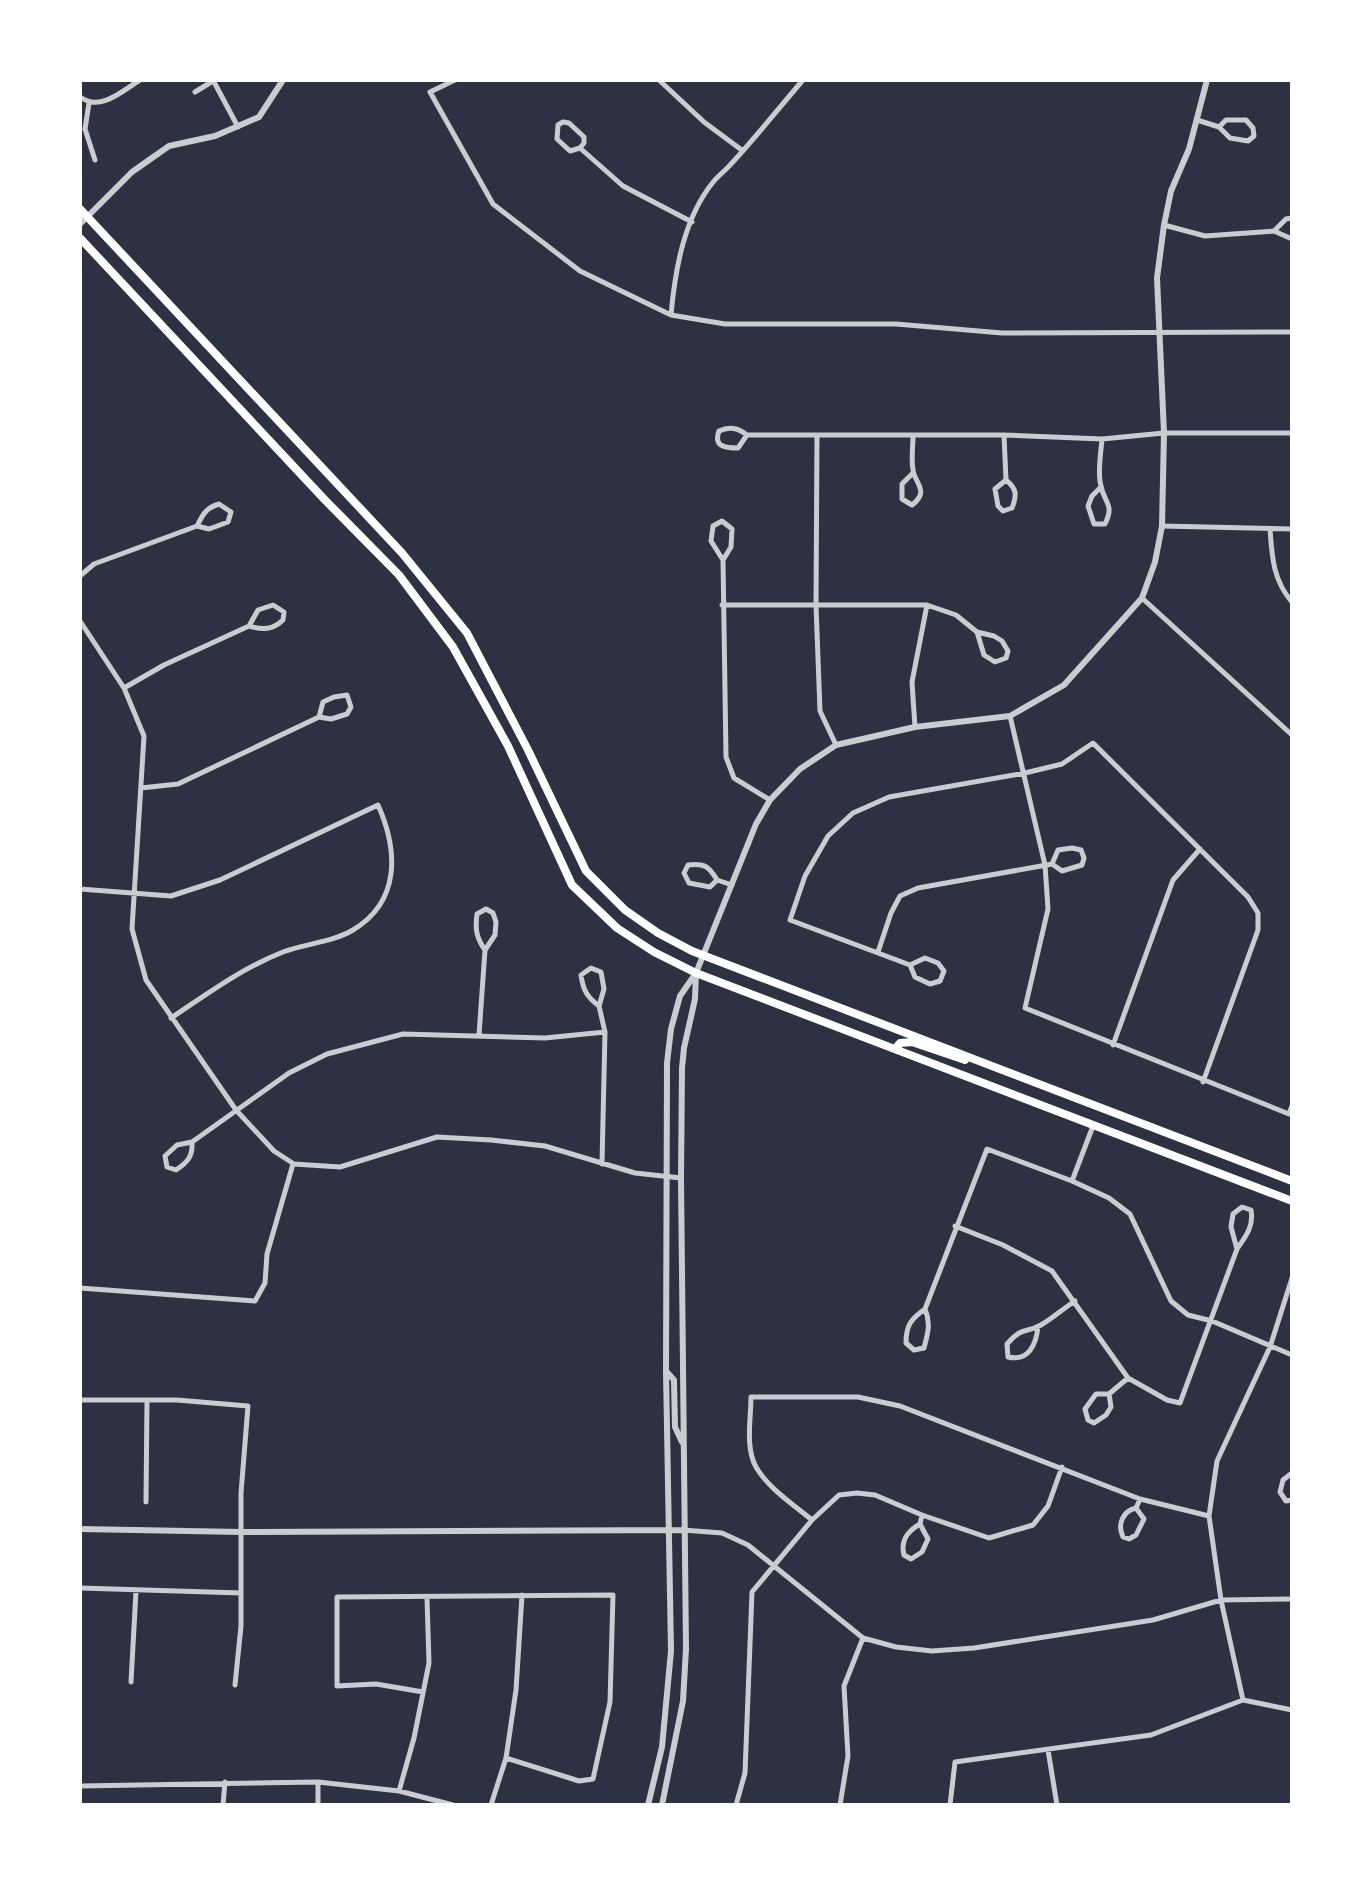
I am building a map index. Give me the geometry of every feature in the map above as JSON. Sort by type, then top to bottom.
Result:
[{"type":"main road","points":[[80,209],[402,553],[467,633],[586,871],[625,910],[658,933],[703,955],[1292,1181]]},
{"type":"main road","points":[[80,238],[399,575],[453,647],[508,746],[572,885],[617,928],[654,952],[696,973],[1292,1201]]},
{"type":"main road","points":[[895,1049],[900,1043],[912,1042],[961,1060],[973,1059]]},
{"type":"street","points":[[80,97],[89,103],[103,103],[140,80]]},
{"type":"street","points":[[195,92],[213,80],[238,127]]},
{"type":"street","points":[[80,224],[132,172],[169,146],[202,140],[259,117],[283,80]]},
{"type":"street","points":[[455,80],[430,92],[493,204],[580,271],[671,315],[725,324],[896,324],[1002,333],[1292,332]]},
{"type":"street","points":[[659,80],[704,122],[743,151]]},
{"type":"street","points":[[671,315],[675,271],[692,222],[713,182],[803,80]]},
{"type":"street","points":[[648,1805],[662,1747],[671,1651],[666,1371],[667,1063],[671,1029],[680,996],[696,973],[756,824],[770,800],[800,769],[836,745],[915,727],[1010,716],[1064,685],[1142,598],[1155,562],[1162,526],[1164,433],[1157,278],[1171,191],[1189,149],[1207,80]]},
{"type":"street","points":[[89,103],[85,129],[95,160]]},
{"type":"street","points":[[1197,120],[1219,127],[1230,138],[1248,141],[1254,136],[1253,128],[1246,120],[1226,120],[1219,127]]},
{"type":"street","points":[[569,123],[584,137],[580,148],[570,151],[557,139],[558,125],[569,123]]},
{"type":"street","points":[[580,148],[623,186],[692,222]]},
{"type":"street","points":[[1274,231],[1286,219],[1292,218]]},
{"type":"street","points":[[1164,225],[1205,236],[1274,231],[1292,239]]},
{"type":"street","points":[[747,435],[738,448],[724,448],[717,437],[719,431],[727,428],[739,429],[747,435],[1004,435],[1102,439],[1164,433],[1292,433]]},
{"type":"street","points":[[817,435],[816,605],[820,711],[836,745]]},
{"type":"street","points":[[1004,435],[1006,480],[1014,487],[1016,497],[1012,508],[1003,511],[998,506],[995,489],[1006,480]]},
{"type":"street","points":[[913,436],[913,473],[921,490],[918,500],[912,505],[902,499],[902,484],[913,473]]},
{"type":"street","points":[[1101,487],[1088,506],[1094,524],[1105,524],[1109,515],[1107,497],[1101,487],[1102,439]]},
{"type":"street","points":[[80,576],[94,564],[197,526],[209,529],[228,522],[231,512],[219,504],[212,506],[204,512],[197,526]]},
{"type":"street","points":[[723,560],[711,541],[713,526],[722,521],[732,529],[731,547],[723,560],[726,757],[734,778],[770,800]]},
{"type":"street","points":[[1162,526],[1292,529]]},
{"type":"street","points":[[1270,529],[1275,572],[1292,602]]},
{"type":"street","points":[[1142,598],[1292,735]]},
{"type":"street","points":[[124,688],[164,665],[249,626],[258,610],[273,605],[284,612],[283,620],[276,627],[260,629],[249,626]]},
{"type":"street","points":[[722,605],[927,605],[956,615],[977,632],[1002,641],[1008,651],[1006,658],[1000,662],[991,661],[981,651],[977,632]]},
{"type":"street","points":[[915,727],[912,682],[927,605]]},
{"type":"street","points":[[80,621],[124,688],[144,736],[132,929],[146,980],[236,1110],[274,1151],[294,1164],[340,1167],[437,1137],[545,1146],[602,1164],[681,1178]]},
{"type":"street","points":[[141,788],[178,784],[319,717],[331,719],[347,714],[351,707],[347,695],[323,702],[319,717]]},
{"type":"street","points":[[1010,716],[1049,864],[1048,909],[1025,1008],[1289,1114],[1292,1106]]},
{"type":"street","points":[[910,965],[925,958],[938,963],[944,971],[940,981],[930,984],[915,977],[910,965],[790,920],[805,876],[828,836],[853,813],[889,797],[1062,764],[1093,743],[1248,897],[1258,913],[1258,930],[1203,1082]]},
{"type":"street","points":[[80,889],[171,896],[220,880],[378,805],[388,828],[393,855],[389,890],[371,915],[352,931],[283,952],[238,974],[171,1018]]},
{"type":"street","points":[[1113,1045],[1173,880],[1200,849]]},
{"type":"street","points":[[878,952],[900,896],[918,888],[1049,864],[1062,871],[1082,865],[1084,858],[1081,850],[1058,850],[1049,864]]},
{"type":"street","points":[[717,880],[710,887],[702,887],[689,883],[684,873],[688,865],[700,863],[710,867],[717,880],[732,885]]},
{"type":"street","points":[[479,1035],[485,950],[495,935],[496,922],[493,913],[486,909],[477,914],[475,928],[477,939],[485,950]]},
{"type":"street","points":[[599,1006],[589,999],[583,989],[581,975],[591,968],[601,972],[604,989],[599,1006],[605,1032],[602,1164]]},
{"type":"street","points":[[662,1805],[684,1688],[686,1649],[682,1068],[695,999],[696,973]]},
{"type":"street","points":[[192,1142],[193,1152],[188,1163],[176,1170],[167,1167],[165,1156],[177,1145],[192,1142],[289,1073],[327,1054],[403,1034],[545,1038],[605,1032]]},
{"type":"street","points":[[1072,1181],[1094,1125]]},
{"type":"street","points":[[925,1309],[930,1320],[929,1331],[924,1348],[914,1350],[906,1343],[910,1320],[925,1309],[987,1149],[1109,1198],[1130,1214],[1171,1301],[1188,1315],[1212,1321],[1292,1355]]},
{"type":"street","points":[[80,1288],[255,1301],[265,1283],[267,1254],[294,1164]]},
{"type":"street","points":[[955,1226],[1003,1245],[1052,1271],[1128,1378],[1167,1400],[1180,1403],[1237,1249],[1253,1219],[1251,1210],[1242,1207],[1233,1214],[1231,1227],[1237,1249]]},
{"type":"street","points":[[1243,1700],[1221,1600],[1209,1516],[1217,1461],[1270,1347],[1292,1278]]},
{"type":"street","points":[[1038,1327],[1036,1342],[1029,1353],[1016,1359],[1008,1357],[1007,1344],[1022,1329],[1038,1327],[1075,1301]]},
{"type":"street","points":[[666,1371],[674,1380],[675,1427],[684,1448]]},
{"type":"street","points":[[1109,1394],[1111,1407],[1106,1415],[1094,1423],[1088,1420],[1085,1409],[1096,1394],[1109,1394],[1128,1378]]},
{"type":"street","points":[[812,1520],[756,1467],[750,1440],[751,1397],[858,1397],[900,1406],[1140,1499],[1209,1516]]},
{"type":"street","points":[[80,1400],[248,1406],[241,1532],[241,1626],[235,1685]]},
{"type":"street","points":[[146,1502],[147,1400]]},
{"type":"street","points":[[736,1805],[745,1773],[752,1592],[812,1520],[839,1495],[857,1493],[875,1495],[989,1538],[1033,1525],[1048,1506],[1062,1467]]},
{"type":"street","points":[[1292,1473],[1283,1480],[1280,1492],[1286,1501],[1292,1500]]},
{"type":"street","points":[[1136,1508],[1140,1499]]},
{"type":"street","points":[[1136,1508],[1144,1519],[1136,1535],[1129,1539],[1123,1537],[1120,1530],[1124,1516],[1136,1508]]},
{"type":"street","points":[[920,1524],[907,1532],[902,1547],[904,1555],[911,1559],[922,1552],[928,1539],[920,1524],[922,1515]]},
{"type":"street","points":[[80,1529],[241,1532],[683,1530],[722,1533],[748,1545],[863,1638],[896,1647],[932,1651],[974,1648],[1153,1620],[1221,1600],[1292,1599]]},
{"type":"street","points":[[80,1588],[241,1593]]},
{"type":"street","points":[[131,1682],[136,1591]]},
{"type":"street","points":[[491,1805],[506,1758],[516,1690],[522,1595]]},
{"type":"street","points":[[423,1692],[376,1684],[337,1686],[337,1597],[613,1595],[610,1702],[593,1779],[579,1781],[506,1758]]},
{"type":"street","points":[[399,1791],[429,1663],[427,1598]]},
{"type":"street","points":[[840,1805],[848,1756],[844,1686],[863,1638]]},
{"type":"street","points":[[950,1805],[955,1762],[1151,1735],[1243,1700],[1292,1710]]},
{"type":"street","points":[[1048,1750],[1057,1805]]},
{"type":"street","points":[[223,1805],[225,1782]]},
{"type":"street","points":[[318,1782],[318,1805]]},
{"type":"street","points":[[80,1786],[318,1782],[399,1791],[453,1805]]}]
